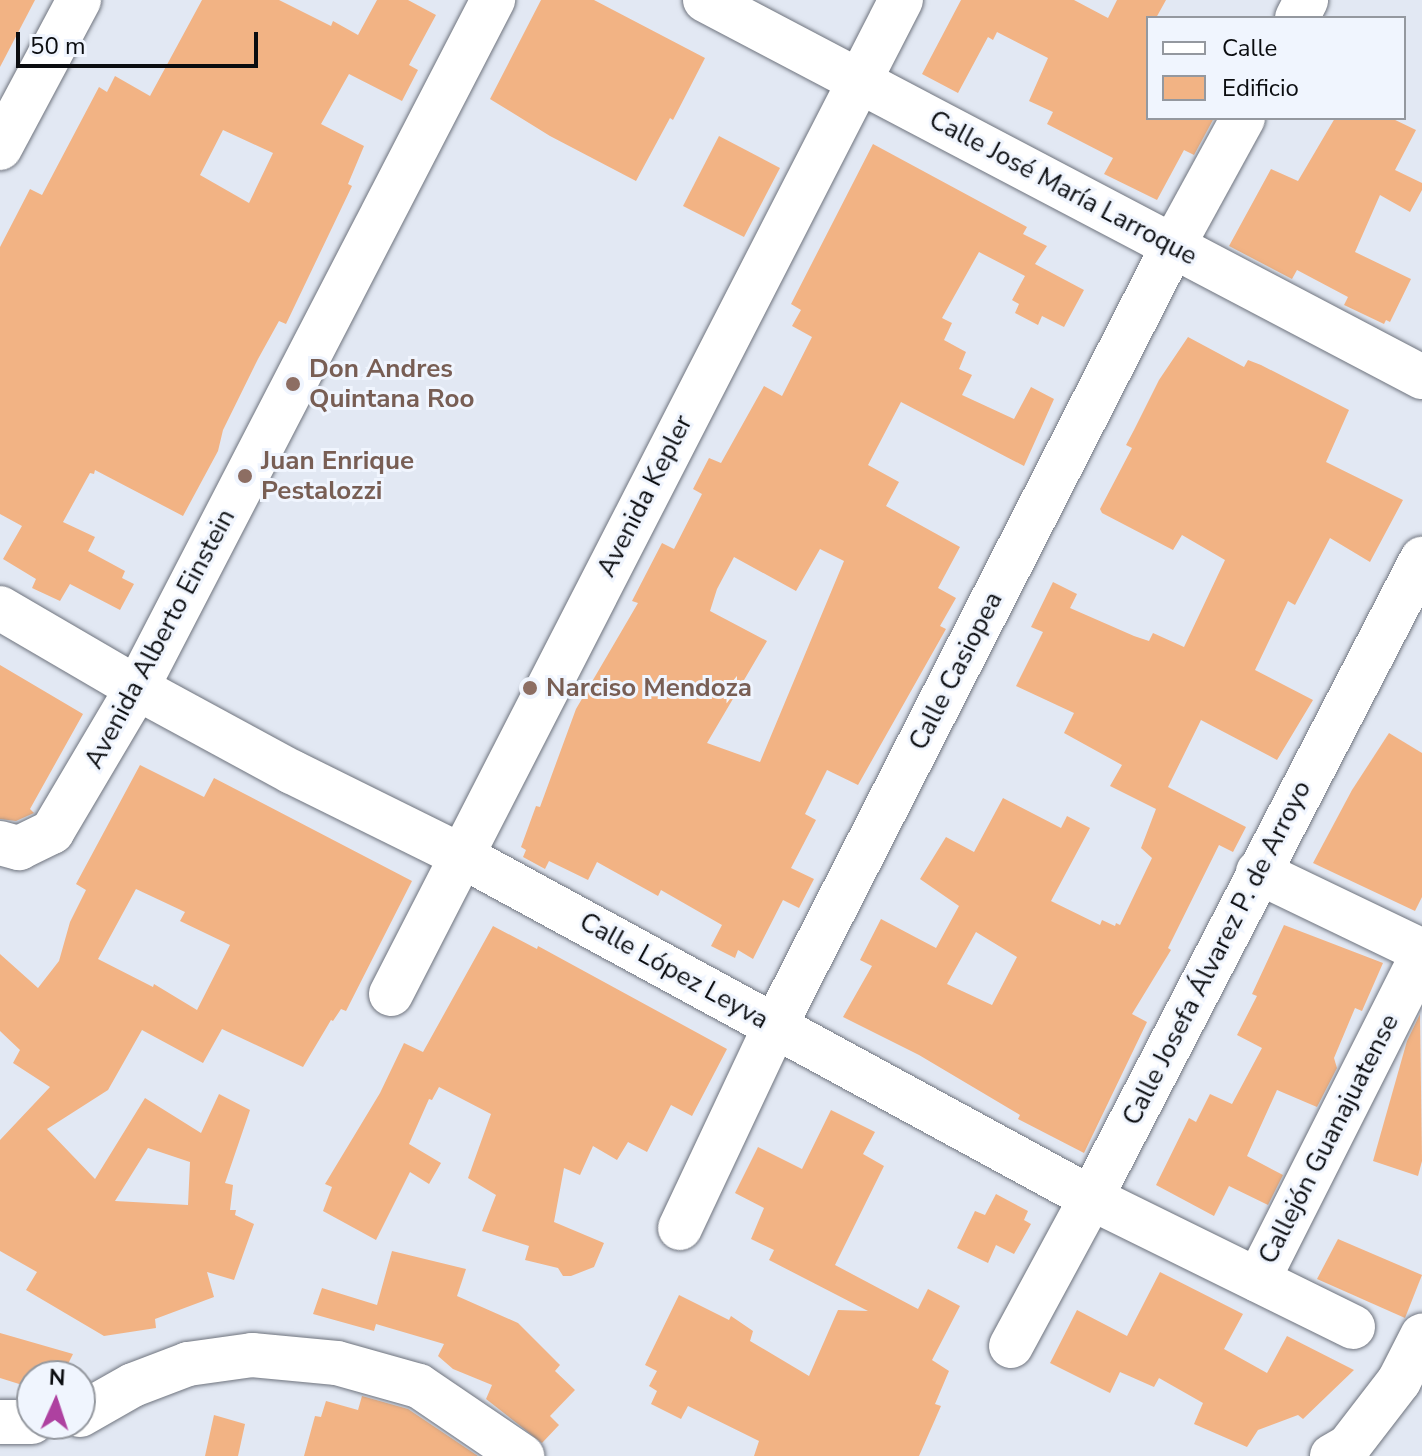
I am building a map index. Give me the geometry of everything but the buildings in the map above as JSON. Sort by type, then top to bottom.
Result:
[{"type":"street","points":[[0,148],[79,0]]},
{"type":"street","name":"Avenida Alberto Einstein","points":[[18,842],[52,832],[137,688],[493,0]]},
{"type":"street","name":"Calle José María Larroque","points":[[705,0],[1422,377]]},
{"type":"street","name":"Avenida Kepler","points":[[391,994],[901,0]]},
{"type":"street","name":"Calle Casiopea","points":[[680,1228],[775,1026],[1173,246],[1242,120]]},
{"type":"street","name":"Calle Josefa Álvarez P. de Arroyo","points":[[1011,1346],[1091,1198],[1422,559]]},
{"type":"street","name":"Calle López Leyva","points":[[0,608],[137,688],[292,772],[460,855],[1091,1198],[1353,1327]]},
{"type":"street","points":[[1258,872],[1422,953]]},
{"type":"street","name":"Callejón Guanajuatense","points":[[1258,1280],[1422,953]]},
{"type":"street","points":[[1332,1456],[1349,1446],[1410,1381],[1422,1336]]},
{"type":"street","points":[[96,1406],[133,1385],[188,1364],[252,1355],[337,1363],[419,1386],[522,1456]]},
{"type":"place","name":"Don Andres Quintana Roo","points":[[293,384]]},
{"type":"place","name":"Juan Enrique Pestalozzi","points":[[245,476]]},
{"type":"place","name":"Narciso Mendoza","points":[[530,688]]}]
